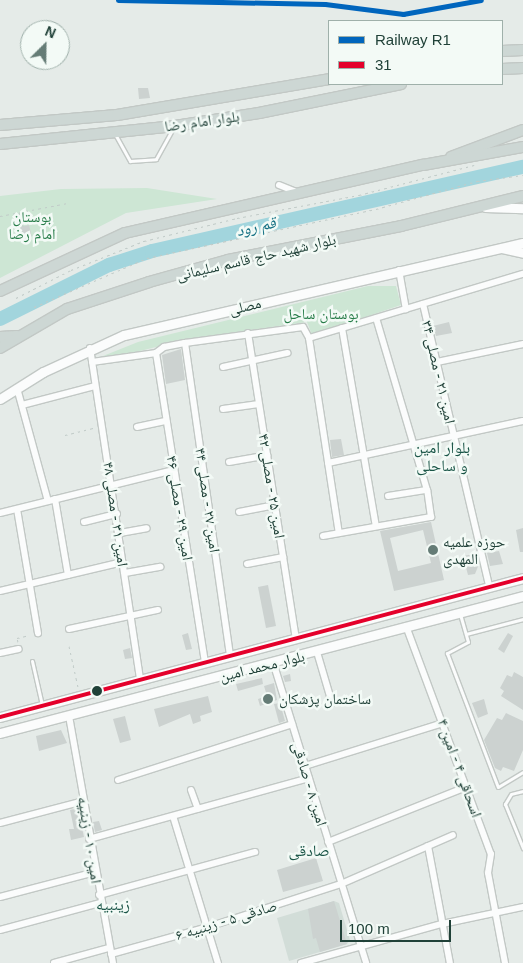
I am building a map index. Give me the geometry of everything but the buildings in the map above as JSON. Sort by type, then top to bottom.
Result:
[{"type":"main road","points":[[503,51],[523,50]]},
{"type":"main road","points":[[503,69],[523,68]]},
{"type":"main road","name":"بلوار امام رضا","points":[[0,125],[143,112],[328,79]]},
{"type":"main road","name":"بلوار امام رضا","points":[[0,144],[175,126],[259,113],[396,85]]},
{"type":"main road","points":[[430,164],[523,130]]},
{"type":"main road","points":[[0,291],[125,233],[430,164],[523,147]]},
{"type":"main road","name":"بلوار شهید حاج قاسم سلیمانی","points":[[0,348],[67,309],[202,267],[523,196]]},
{"type":"main road","points":[[480,207],[523,208]]},
{"type":"main road","name":"مصلی","points":[[0,399],[90,348],[133,333],[523,242]]},
{"type":"main road","points":[[502,248],[523,253]]},
{"type":"main road","points":[[0,337],[27,333]]},
{"type":"main road","name":"بلوار محمد امین","points":[[0,717],[523,578]]},
{"type":"main road","name":"بلوار محمد امین","points":[[0,733],[317,652],[406,626],[523,596]]},
{"type":"main road","points":[[268,646],[273,662]]},
{"type":"street","points":[[279,185],[300,193]]},
{"type":"street","points":[[399,270],[406,309]]},
{"type":"street","points":[[309,338],[523,274]]},
{"type":"street","name":"امین ۲۱ - مصلی ۳۴","points":[[423,304],[489,586]]},
{"type":"street","points":[[323,536],[431,517],[428,490],[376,318]]},
{"type":"street","points":[[92,362],[156,353],[164,347],[185,343],[303,327],[309,338],[339,533]]},
{"type":"street","points":[[342,328],[376,526]]},
{"type":"street","name":"امین ۲۵ - مصلی ۴۲","points":[[248,333],[296,639]]},
{"type":"street","name":"امین ۲۷ - مصلی ۴۴","points":[[185,343],[230,657]]},
{"type":"street","points":[[437,362],[523,344]]},
{"type":"street","name":"امین ۳۱ - مصلی ۴۸","points":[[90,348],[120,533],[140,680]]},
{"type":"street","name":"امین ۲۹ - مصلی ۴۶","points":[[156,353],[205,663]]},
{"type":"street","points":[[223,366],[252,362],[287,353]]},
{"type":"street","points":[[22,405],[96,386]]},
{"type":"street","points":[[17,388],[51,500],[68,575]]},
{"type":"street","points":[[223,409],[259,404]]},
{"type":"street","points":[[137,427],[166,421]]},
{"type":"street","points":[[328,463],[523,422]]},
{"type":"street","points":[[229,462],[267,456]]},
{"type":"street","points":[[0,513],[174,470]]},
{"type":"street","points":[[388,496],[428,490]]},
{"type":"street","points":[[239,512],[275,505]]},
{"type":"street","points":[[17,509],[38,633]]},
{"type":"street","points":[[84,522],[117,514]]},
{"type":"street","points":[[120,533],[147,528]]},
{"type":"street","points":[[247,564],[283,557]]},
{"type":"street","points":[[0,591],[123,562]]},
{"type":"street","points":[[125,573],[160,567]]},
{"type":"street","points":[[70,629],[130,613],[158,610]]},
{"type":"street","name":"اسحاقی ۴ - امین ۴","points":[[406,626],[491,854],[488,873],[505,963]]},
{"type":"street","points":[[0,653],[19,649]]},
{"type":"street","points":[[317,652],[332,703]]},
{"type":"street","name":"امین ۸ - صادقی","points":[[273,662],[366,963]]},
{"type":"street","name":"امین ۱۰ - زینبیه","points":[[69,716],[100,903],[112,963]]},
{"type":"street","points":[[305,766],[443,723]]},
{"type":"street","points":[[118,780],[292,724]]},
{"type":"street","points":[[89,839],[309,778]]},
{"type":"street","points":[[328,842],[466,787]]},
{"type":"street","points":[[192,790],[198,810]]},
{"type":"street","points":[[0,822],[84,801]]},
{"type":"street","points":[[173,816],[218,963]]},
{"type":"street","name":"صادقی ۵ - زینبیه ۶","points":[[54,963],[208,927],[341,884],[453,835]]},
{"type":"street","points":[[428,846],[450,963]]},
{"type":"street","points":[[99,895],[255,852]]},
{"type":"street","points":[[0,897],[95,872]]},
{"type":"street","points":[[0,930],[100,903]]},
{"type":"street","points":[[301,963],[360,945],[442,924],[523,907]]},
{"type":"lane","points":[[114,132],[130,161],[156,158],[175,126]]},
{"type":"lane","points":[[460,612],[468,642],[447,653],[498,787],[523,772]]},
{"type":"lane","points":[[466,634],[523,618]]},
{"type":"lane","points":[[32,661],[42,705]]},
{"type":"lane","points":[[523,791],[511,794],[506,804],[523,848]]},
{"type":"path","points":[[16,298],[71,270],[144,241],[236,218],[359,195],[480,164]]},
{"type":"path","points":[[34,307],[146,258],[376,209],[477,181],[523,175]]},
{"type":"path","points":[[0,216],[68,203]]},
{"type":"path","points":[[19,211],[24,226]]},
{"type":"path","points":[[65,435],[102,426]]},
{"type":"path","points":[[19,649],[17,638],[38,633]]},
{"type":"path","points":[[69,646],[79,696]]},
{"type":"shaded area","points":[[334,901],[339,903],[350,940],[347,944],[289,961],[277,918]]},
{"type":"green space","name":"بوستان امام رضا","points":[[147,188],[217,199],[126,213],[0,278],[0,196],[61,189]]},
{"type":"green space","name":"بوستان ساحل","points":[[368,286],[396,286],[401,305],[312,335],[307,322],[188,339],[108,359],[98,358],[138,342]]},
{"type":"waterway","name":"قم رود","points":[[0,319],[109,265],[152,251],[523,167]]},
{"type":"rail line","name":"R1","points":[[118,0],[325,4],[403,14],[481,0]]},
{"type":"transit line","name":"31","points":[[0,717],[523,578]]},
{"type":"place","name":"حوزه علمیه المهدی","points":[[433,550]]},
{"type":"place","name":"ساختمان پزشکان","points":[[268,699]]},
{"type":"district","name":"بلوار امین و ساحلی","points":[[442,457]]},
{"type":"district","name":"صادقی","points":[[309,851]]},
{"type":"district","name":"زینبیه","points":[[113,905]]}]
